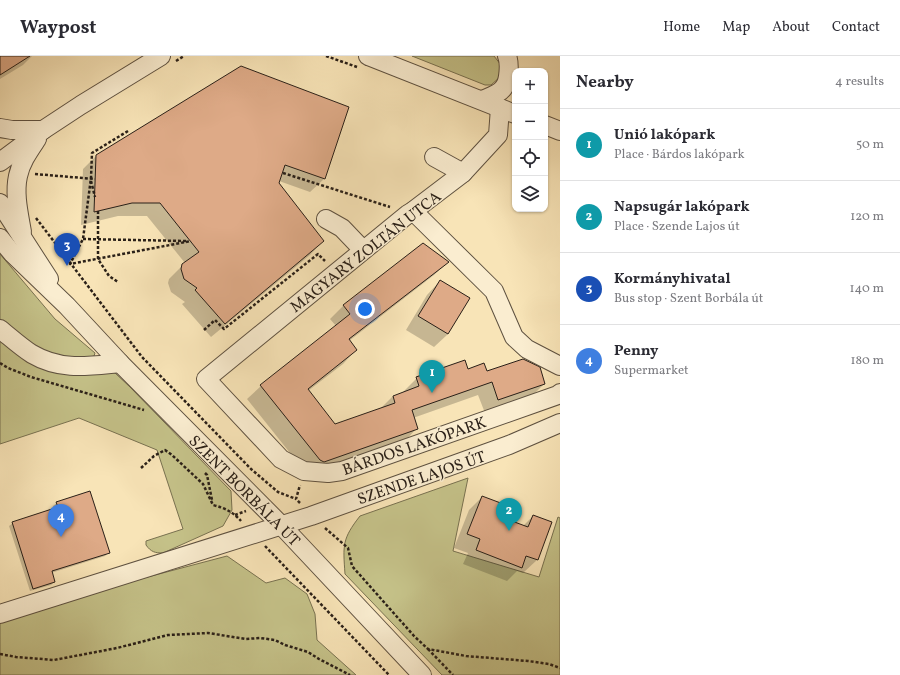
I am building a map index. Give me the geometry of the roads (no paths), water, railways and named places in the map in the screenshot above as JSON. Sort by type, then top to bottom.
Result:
[{"type":"street","points":[[0,162],[43,130],[161,56]]},
{"type":"street","points":[[368,56],[508,111]]},
{"type":"street","points":[[482,100],[495,95],[504,87],[508,72],[507,56]]},
{"type":"street","name":"MAGYARY ZOLTÁN UTCA","points":[[206,379],[363,250],[463,173],[498,135],[508,111]]},
{"type":"street","points":[[548,126],[560,131]]},
{"type":"street","points":[[0,128],[12,130],[43,130]]},
{"type":"street","points":[[0,150],[43,130]]},
{"type":"street","points":[[23,239],[16,189],[18,175],[26,156],[43,130]]},
{"type":"street","points":[[434,157],[463,173]]},
{"type":"street","name":"SZENT BORBÁLA ÚT","points":[[0,203],[67,306]]},
{"type":"street","points":[[412,211],[494,291],[514,337],[527,349],[560,366]]},
{"type":"street","points":[[326,219],[342,228],[363,250]]},
{"type":"street","name":"SZENT BORBÁLA ÚT","points":[[0,238],[6,249],[67,306],[120,364],[281,525],[422,675]]},
{"type":"street","points":[[0,329],[32,354],[53,364],[69,367],[120,364]]},
{"type":"street","name":"BÁRDOS LAKÓPARK","points":[[206,379],[281,459],[304,472],[328,473],[342,470],[558,395],[560,393]]},
{"type":"street","name":"SZENDE LAJOS ÚT","points":[[0,614],[311,516],[510,445],[560,423]]},
{"type":"place","name":"Kormányhivatal","points":[[67,266]]},
{"type":"place","name":"Unió lakópark","points":[[432,393]]},
{"type":"place","name":"Napsugár lakópark","points":[[509,531]]},
{"type":"place","name":"Penny","points":[[61,537]]}]
